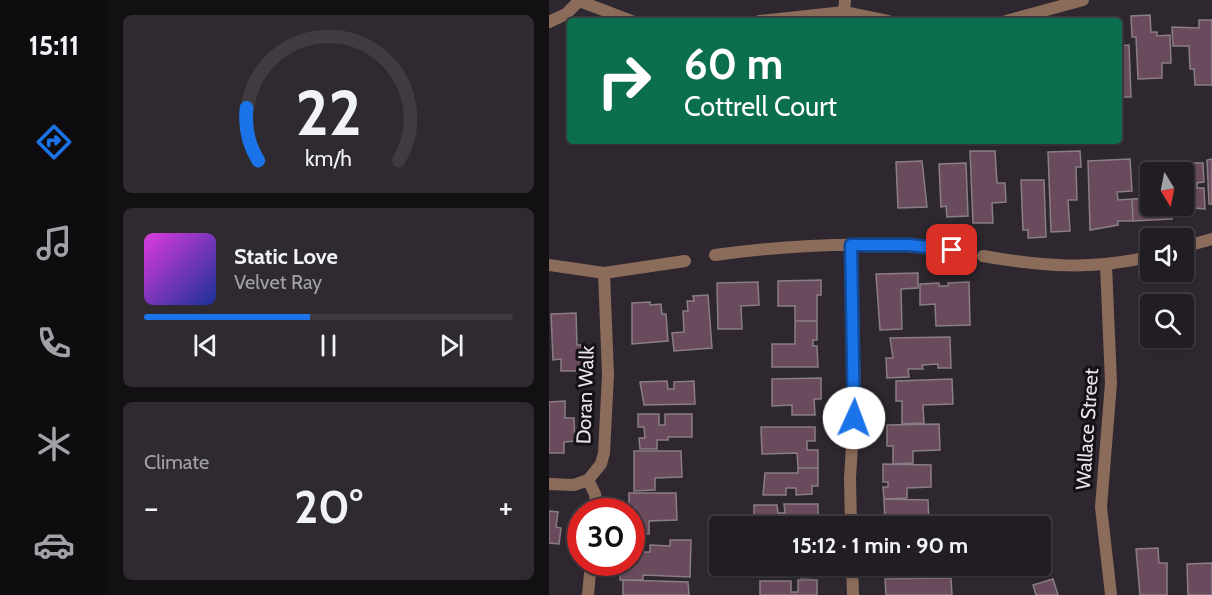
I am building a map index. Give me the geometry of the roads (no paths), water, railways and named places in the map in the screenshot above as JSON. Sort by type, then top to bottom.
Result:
[{"type":"street","points":[[549,22],[566,14],[579,0],[624,18]]},
{"type":"street","points":[[1017,18],[1083,0]]},
{"type":"street","points":[[776,18],[844,6],[879,18]]},
{"type":"street","points":[[1194,244],[1212,239]]},
{"type":"street","points":[[715,255],[779,248],[851,245],[909,245],[952,250]]},
{"type":"street","points":[[851,245],[855,398],[850,478],[851,516]]},
{"type":"street","points":[[983,256],[1030,264],[1106,265],[1140,258]]},
{"type":"street","points":[[549,266],[604,273],[685,261]]},
{"type":"street","name":"Wallace Street","points":[[1106,265],[1111,383],[1101,507],[1111,595]]},
{"type":"street","name":"Doran Walk","points":[[588,480],[601,464],[604,453],[607,375],[604,273]]},
{"type":"street","points":[[549,484],[574,484],[588,480],[595,498]]},
{"type":"street","points":[[588,595],[590,576]]},
{"type":"street","points":[[852,576],[853,595]]}]
